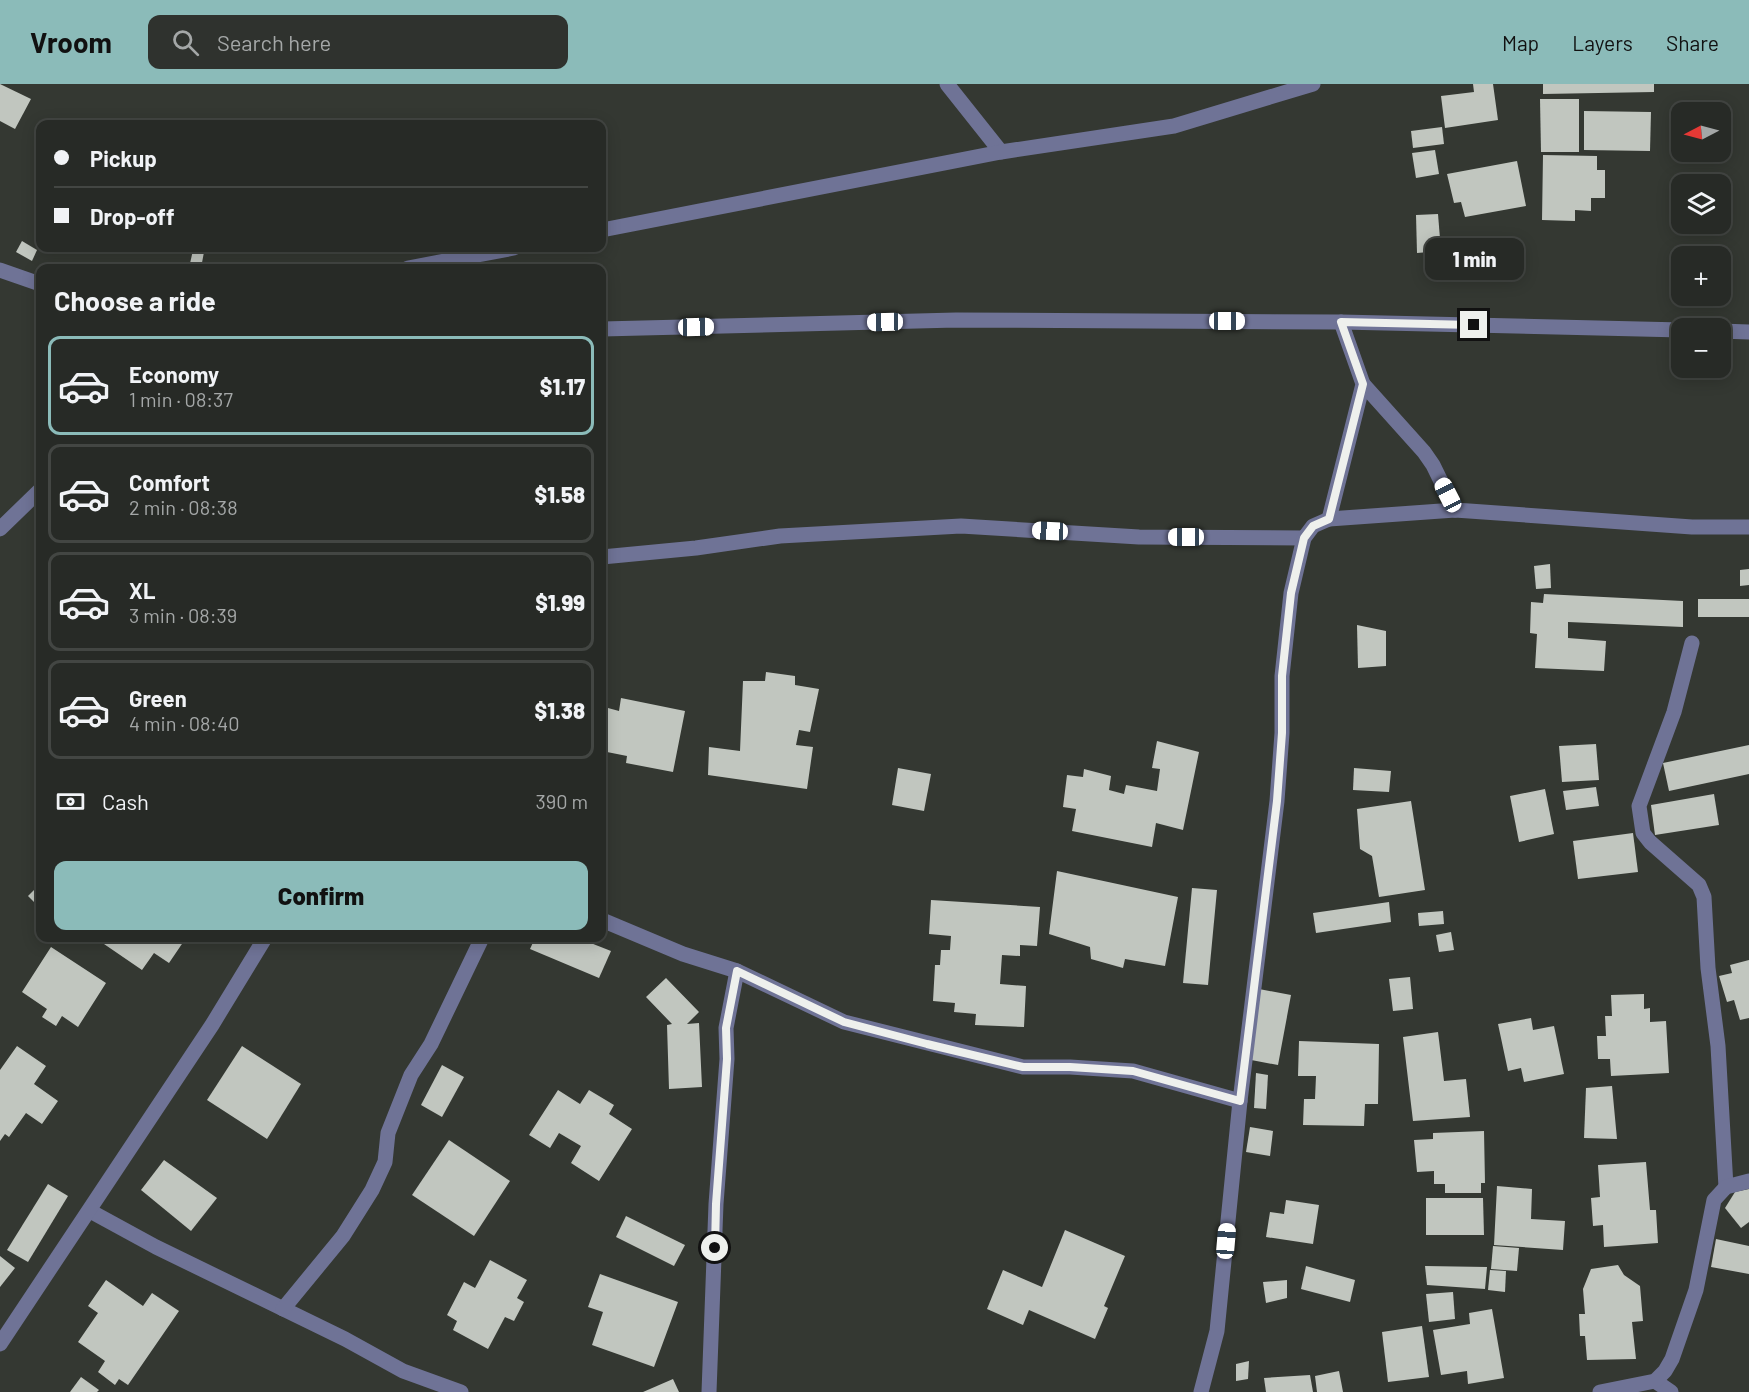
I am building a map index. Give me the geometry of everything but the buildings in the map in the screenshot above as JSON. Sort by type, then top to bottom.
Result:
[{"type":"street","points":[[947,84],[1001,152]]},
{"type":"street","points":[[606,229],[1001,152],[1174,126],[1313,84]]},
{"type":"street","points":[[429,264],[493,252]]},
{"type":"street","points":[[0,270],[36,283]]},
{"type":"street","points":[[606,329],[956,320],[1341,322],[1671,330]]},
{"type":"street","points":[[1341,322],[1363,384],[1424,452],[1433,465],[1455,510]]},
{"type":"street","points":[[1731,331],[1749,332]]},
{"type":"street","points":[[1329,519],[1363,384]]},
{"type":"street","points":[[0,529],[36,494]]},
{"type":"street","points":[[1201,1392],[1217,1331],[1240,1101],[1277,801],[1282,733],[1282,676],[1291,593],[1304,538],[1313,526],[1329,519],[1455,510],[1692,527],[1749,527]]},
{"type":"street","points":[[606,557],[696,548],[780,536],[961,526],[1140,537],[1304,538]]},
{"type":"street","points":[[1692,643],[1674,712],[1639,806],[1643,833],[1650,842],[1699,885],[1704,897],[1708,968],[1718,1046],[1726,1187]]},
{"type":"street","points":[[606,922],[683,954],[737,971],[844,1022],[1023,1067],[1133,1071],[1240,1101]]},
{"type":"street","points":[[0,1344],[212,1025],[263,942]]},
{"type":"street","points":[[283,1309],[343,1236],[372,1190],[385,1162],[388,1133],[411,1075],[431,1044],[480,942]]},
{"type":"street","points":[[709,1392],[716,1204],[727,1059],[726,1028],[737,971]]},
{"type":"street","points":[[1655,1381],[1672,1359],[1696,1290],[1714,1200],[1726,1187],[1749,1181]]},
{"type":"street","points":[[90,1211],[156,1247],[345,1339],[403,1371],[461,1392]]},
{"type":"street","points":[[1600,1392],[1645,1381],[1655,1381],[1671,1392]]},
{"type":"route","points":[[715,1248],[727,1059],[726,1028],[737,971],[844,1022],[927,1044],[1023,1067],[1133,1071],[1240,1101],[1277,801],[1282,733],[1282,676],[1291,593],[1304,538],[1313,526],[1329,519],[1363,384],[1341,322],[1474,325]]}]
